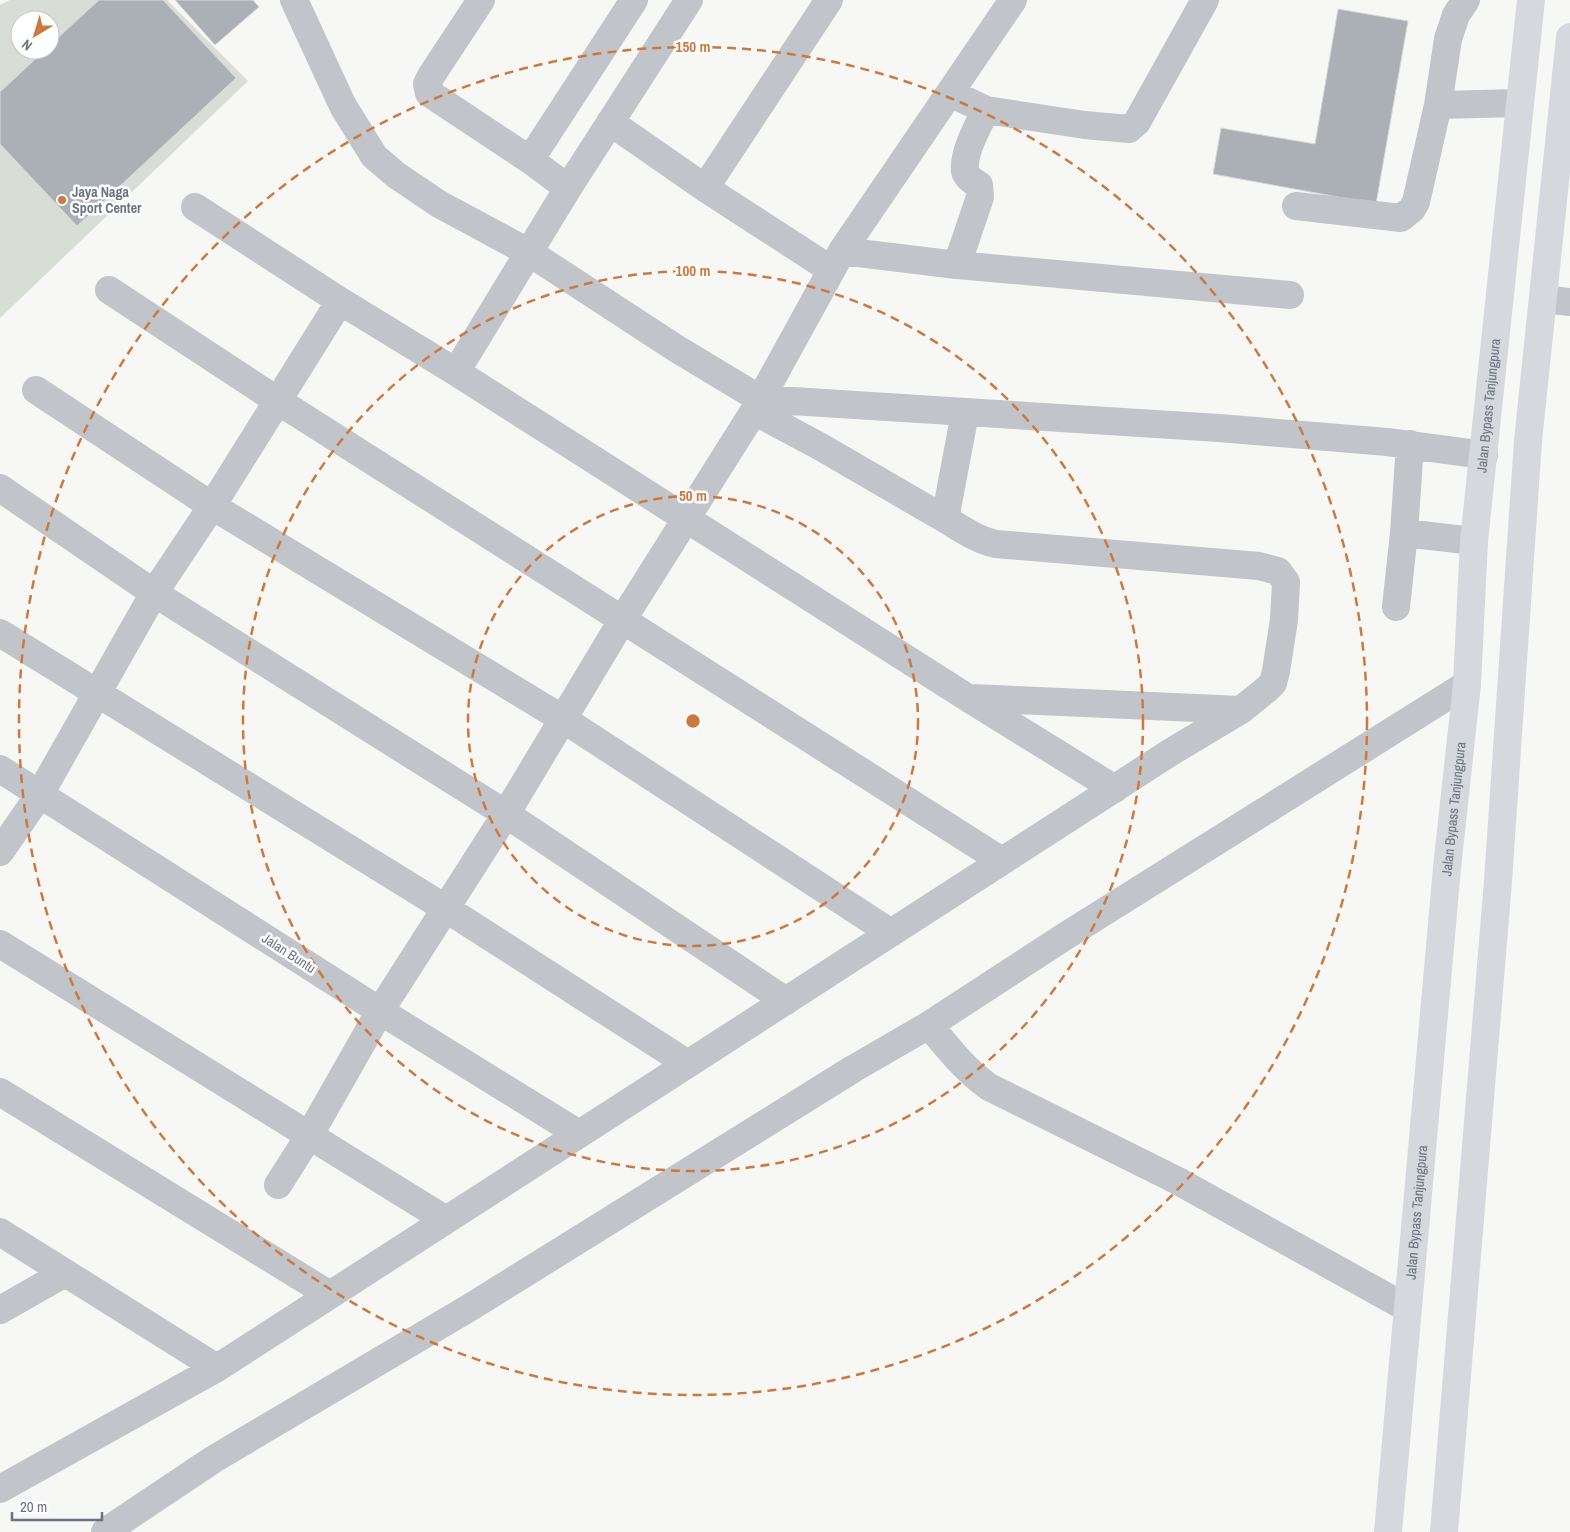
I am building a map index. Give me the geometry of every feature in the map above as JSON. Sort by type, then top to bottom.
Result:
[{"type":"highway","name":"Jalan Bypass Tanjungpura","points":[[1388,1532],[1447,868],[1467,684],[1474,541],[1531,0]]},
{"type":"highway","points":[[1444,1532],[1498,881],[1528,441],[1570,38]]},
{"type":"street","points":[[0,1489],[217,1368],[1002,861],[1241,710],[1267,689],[1273,682],[1276,671],[1284,620],[1286,582],[1278,571],[1259,566],[985,542],[821,447],[677,349],[530,253],[439,204],[396,175],[374,156],[336,91],[294,0]]},
{"type":"street","points":[[481,0],[431,76],[427,88],[433,97],[530,160],[568,188]]},
{"type":"street","points":[[530,160],[634,0]]},
{"type":"street","points":[[456,372],[568,188],[690,0]]},
{"type":"street","points":[[705,188],[829,0]]},
{"type":"street","points":[[278,1185],[309,1136],[380,1011],[506,814],[623,619],[757,405],[836,260],[1013,0]]},
{"type":"street","points":[[950,93],[986,110],[1128,130],[1137,122],[1205,0]]},
{"type":"street","points":[[1296,206],[1401,218],[1412,209],[1416,202],[1438,105],[1448,39],[1456,15],[1466,0]]},
{"type":"street","name":"Jalan Bypass Tanjungpura","points":[[1520,0],[1521,94]]},
{"type":"street","points":[[1438,105],[1521,94]]},
{"type":"street","points":[[958,265],[980,197],[979,185],[968,176],[965,170],[969,146],[986,110]]},
{"type":"street","points":[[610,122],[705,188],[836,260],[958,265],[1290,295]]},
{"type":"street","points":[[194,207],[340,302],[456,372],[686,520],[1115,789]]},
{"type":"street","points":[[109,290],[278,401],[1002,861]]},
{"type":"street","points":[[1543,299],[1570,302]]},
{"type":"street","points":[[0,852],[40,794],[154,593],[212,506],[340,302]]},
{"type":"street","points":[[36,390],[212,506],[563,719],[891,933]]},
{"type":"street","points":[[757,405],[965,413],[1219,428],[1410,444],[1484,455]]},
{"type":"street","points":[[945,519],[965,413]]},
{"type":"street","points":[[1396,607],[1404,533],[1410,444]]},
{"type":"street","points":[[0,488],[154,593],[506,814],[786,1001]]},
{"type":"street","points":[[1404,533],[1474,541]]},
{"type":"street","points":[[0,634],[445,908],[688,1064]]},
{"type":"street","points":[[105,1532],[214,1459],[469,1308],[853,1069],[930,1025],[1064,936],[1467,684]]},
{"type":"street","points":[[968,698],[1241,710]]},
{"type":"street","name":"Jalan Buntu","points":[[0,769],[380,1011],[579,1134]]},
{"type":"street","points":[[0,944],[446,1220]]},
{"type":"street","points":[[930,1025],[970,1074],[989,1088],[1178,1181],[1407,1308]]},
{"type":"street","points":[[0,1092],[330,1295]]},
{"type":"street","points":[[0,1232],[217,1368]]},
{"type":"street","points":[[0,1310],[65,1273]]},
{"type":"shaded area","name":"Jaya Naga Sport Center","points":[[10,0],[167,0],[248,81],[0,318],[0,5]]},
{"type":"building","name":"Jaya Naga Sport Center","points":[[99,0],[163,0],[236,78],[77,226],[0,144],[0,92],[34,60],[60,60],[60,36]]},
{"type":"building","points":[[175,0],[253,0],[259,7],[215,45]]},
{"type":"building","points":[[1338,9],[1408,21],[1376,204],[1213,174],[1221,128],[1315,144]]},
{"type":"place","name":"Jaya Naga Sport Center","points":[[62,200]]}]
